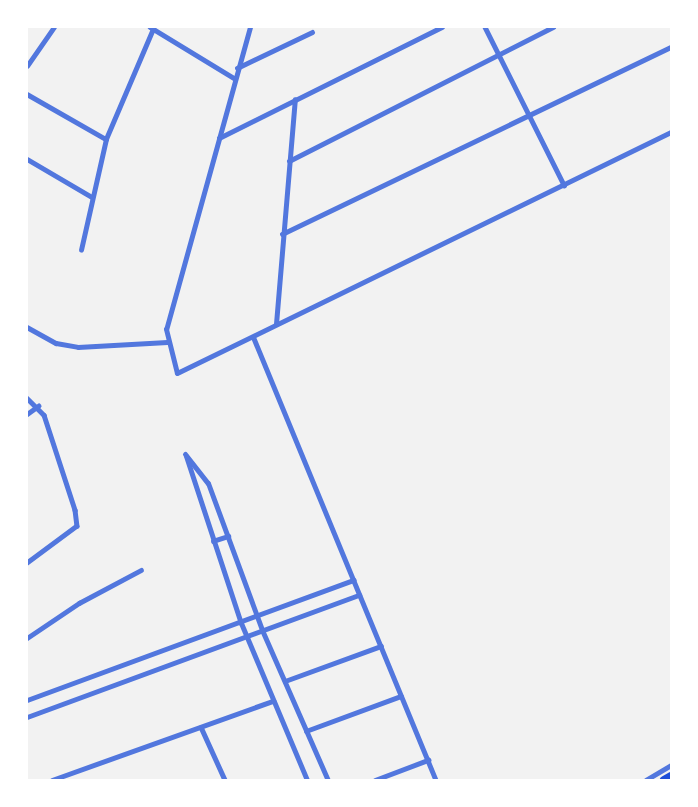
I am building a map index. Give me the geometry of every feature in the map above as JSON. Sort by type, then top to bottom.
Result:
[{"type":"highway","points":[[664,780],[671,776]]},
{"type":"street","points":[[27,66],[54,27]]},
{"type":"street","points":[[250,27],[216,139],[172,307],[167,342],[177,373],[671,132]]},
{"type":"street","points":[[216,139],[442,27]]},
{"type":"street","points":[[485,27],[564,185]]},
{"type":"street","points":[[289,161],[554,27]]},
{"type":"street","points":[[81,250],[106,139],[152,28],[234,78]]},
{"type":"street","points":[[237,68],[312,32]]},
{"type":"street","points":[[282,234],[671,47]]},
{"type":"street","points":[[27,94],[106,139]]},
{"type":"street","points":[[276,324],[295,100]]},
{"type":"street","points":[[27,159],[92,197]]},
{"type":"street","points":[[27,327],[56,343],[78,347],[167,342]]},
{"type":"street","points":[[253,337],[436,780]]},
{"type":"street","points":[[27,398],[38,406],[57,451],[77,526],[27,562]]},
{"type":"street","points":[[27,414],[38,406]]},
{"type":"street","points":[[307,780],[241,622],[185,454],[208,483],[262,630],[328,780]]},
{"type":"street","points":[[213,541],[228,536]]},
{"type":"street","points":[[27,638],[79,603],[141,570]]},
{"type":"street","points":[[27,700],[354,580]]},
{"type":"street","points":[[27,717],[359,595]]},
{"type":"street","points":[[285,681],[381,646]]},
{"type":"street","points":[[306,730],[401,696]]},
{"type":"street","points":[[52,780],[273,701]]},
{"type":"street","points":[[201,727],[225,780]]},
{"type":"street","points":[[375,780],[428,760]]},
{"type":"street","points":[[646,780],[671,765]]}]
